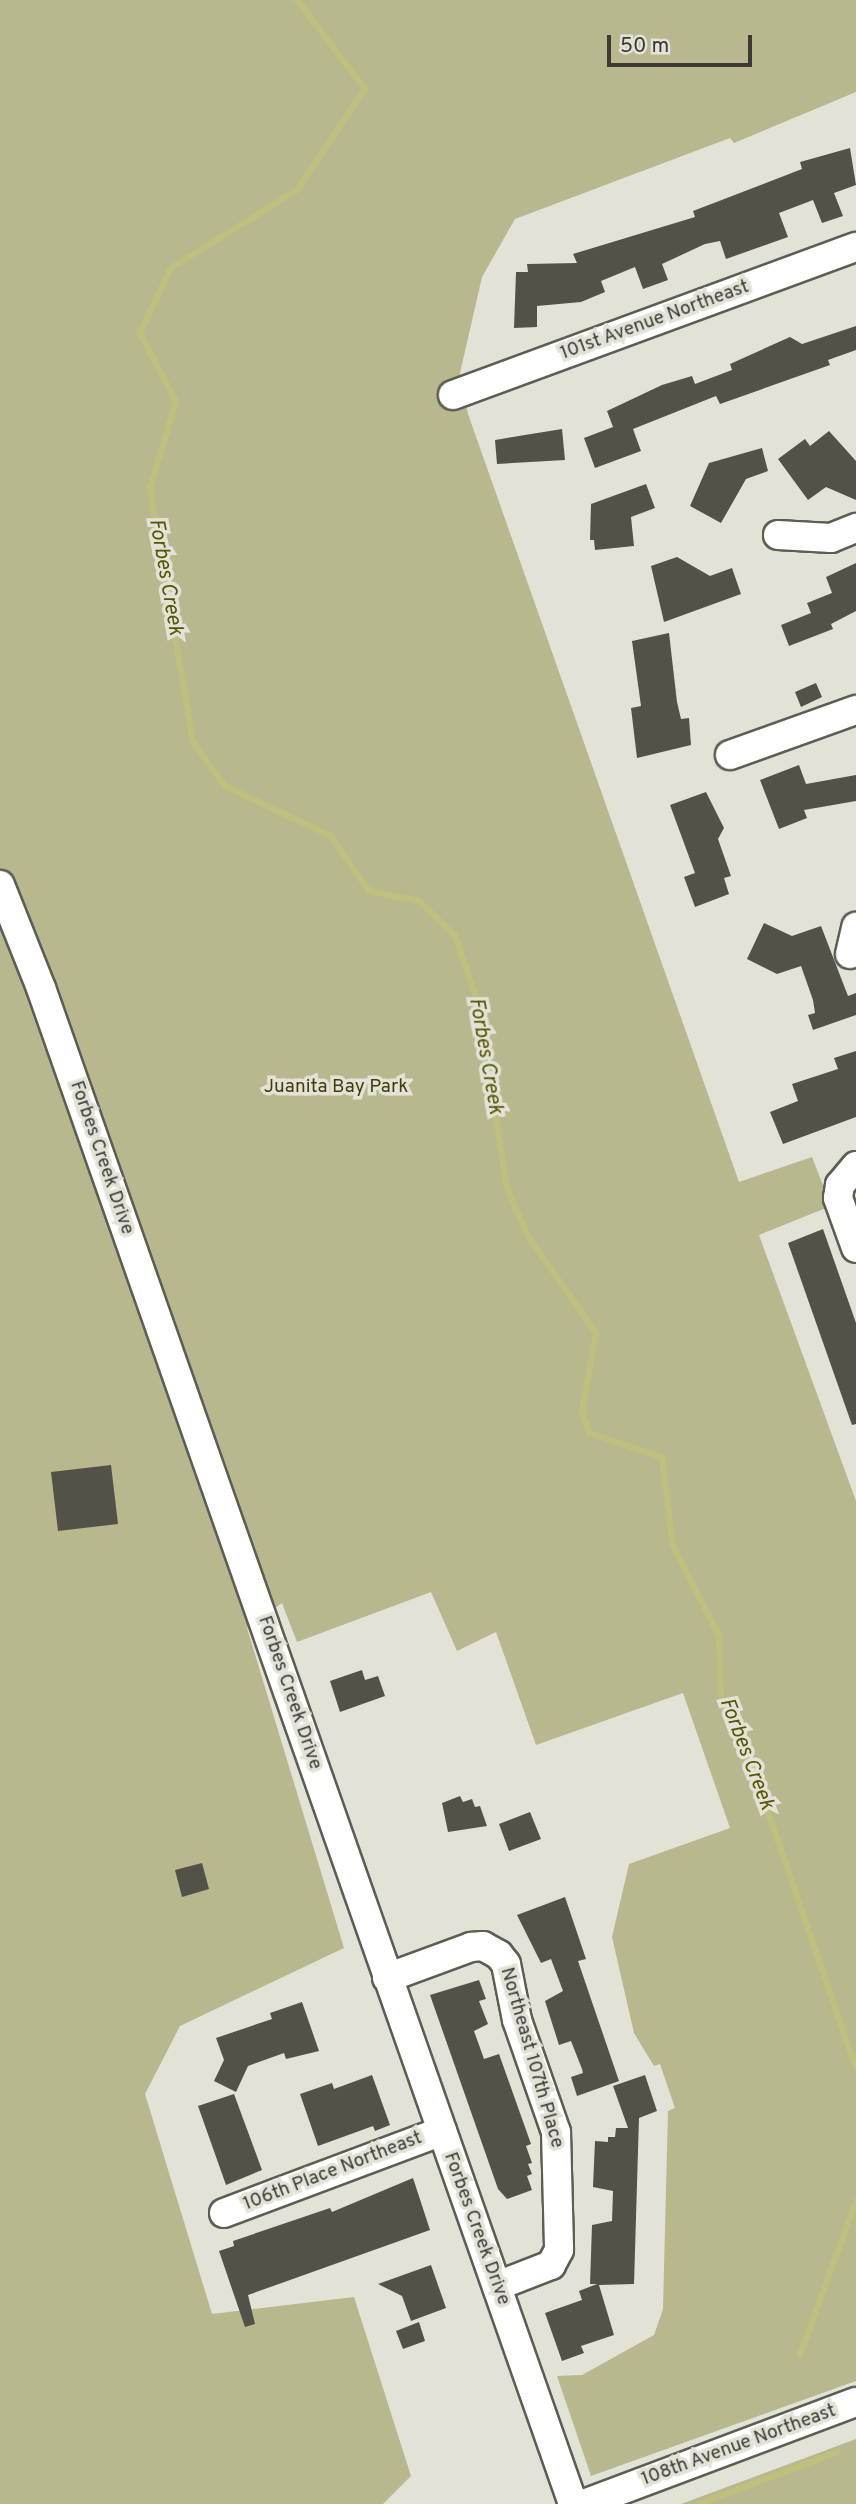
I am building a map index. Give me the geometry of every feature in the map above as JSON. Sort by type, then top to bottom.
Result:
[{"type":"street","name":"101st Avenue Northeast","points":[[453,395],[856,247]]},
{"type":"street","points":[[778,536],[818,539],[856,528]]},
{"type":"street","points":[[730,755],[856,710]]},
{"type":"street","name":"Forbes Creek Drive","points":[[0,885],[41,988],[573,2504]]},
{"type":"street","points":[[850,954],[856,927]]},
{"type":"street","points":[[848,1175],[838,1198],[856,1248]]},
{"type":"street","name":"Northeast 107th Place","points":[[387,1978],[471,1947],[483,1947],[499,1955],[506,1964],[517,2020],[556,2132],[559,2250],[551,2265],[497,2286]]},
{"type":"street","name":"106th Place Northeast","points":[[224,2213],[442,2131]]},
{"type":"street","name":"108th Avenue Northeast","points":[[584,2504],[856,2402]]},
{"type":"green space","name":"Juanita Bay Park","points":[[0,0],[856,0],[856,92],[734,143],[730,138],[515,219],[482,277],[460,373],[468,414],[739,1182],[812,1157],[831,1206],[759,1235],[856,1501],[856,2381],[591,2476],[557,2376],[582,2375],[654,2335],[663,2309],[668,2111],[675,2108],[660,2064],[654,2066],[634,2033],[612,1937],[629,1864],[730,1828],[683,1693],[536,1745],[496,1632],[457,1651],[431,1592],[297,1642],[282,1603],[247,1628],[344,1948],[180,2026],[145,2094],[212,2314],[354,2297],[411,2476],[383,2504],[0,2504]]},
{"type":"green space","points":[[856,2439],[856,2504],[681,2504]]},
{"type":"building","points":[[850,148],[856,185],[834,193],[843,216],[822,223],[813,200],[779,213],[788,237],[726,259],[720,241],[705,244],[662,264],[668,280],[643,289],[635,267],[601,281],[605,292],[581,302],[537,306],[537,327],[514,328],[516,272],[528,272],[527,264],[577,263],[573,254],[695,217],[693,211],[802,169],[800,162]]},
{"type":"building","points":[[856,326],[856,350],[828,360],[830,365],[720,404],[716,396],[633,429],[641,451],[595,468],[584,438],[613,427],[607,411],[662,385],[692,376],[695,384],[732,370],[730,364],[790,337],[802,344]]},
{"type":"building","points":[[562,429],[565,460],[497,464],[495,440]]},
{"type":"building","points":[[829,431],[856,461],[856,500],[826,487],[808,500],[778,459],[805,439],[810,446]]},
{"type":"building","points":[[762,448],[768,471],[746,479],[721,523],[690,506],[709,463]]},
{"type":"building","points":[[646,484],[655,508],[631,517],[634,546],[595,550],[594,540],[590,540],[591,504]]},
{"type":"building","points":[[677,557],[710,576],[732,568],[741,594],[664,622],[651,566]]},
{"type":"building","points":[[856,563],[856,611],[831,624],[833,629],[789,646],[781,625],[811,613],[807,603],[832,593],[826,577]]},
{"type":"building","points":[[669,633],[677,702],[681,719],[689,718],[691,745],[637,758],[631,708],[641,706],[632,641]]},
{"type":"building","points":[[816,683],[822,697],[801,707],[795,692]]},
{"type":"building","points":[[799,765],[806,784],[856,775],[856,801],[804,810],[807,818],[779,829],[760,780]]},
{"type":"building","points":[[706,792],[724,828],[718,839],[731,876],[724,878],[729,894],[695,907],[684,877],[695,873],[670,805]]},
{"type":"building","points":[[764,923],[792,936],[821,926],[848,996],[856,993],[856,1015],[813,1030],[808,1015],[815,1013],[813,1000],[801,966],[777,974],[747,959]]},
{"type":"building","points":[[856,1051],[856,1117],[783,1144],[770,1112],[798,1101],[792,1084],[838,1069],[834,1058]]},
{"type":"building","points":[[823,1229],[856,1323],[856,1424],[852,1425],[788,1243]]},
{"type":"building","points":[[111,1465],[118,1524],[58,1531],[51,1472]]},
{"type":"building","points":[[362,1670],[365,1680],[378,1676],[385,1696],[340,1712],[330,1681]]},
{"type":"building","points":[[460,1796],[463,1802],[472,1799],[475,1807],[480,1806],[487,1826],[448,1832],[442,1803]]},
{"type":"building","points":[[530,1812],[541,1839],[509,1851],[499,1824]]},
{"type":"building","points":[[202,1863],[209,1889],[182,1897],[175,1870]]},
{"type":"building","points":[[565,1897],[586,1959],[578,1961],[619,2081],[577,2096],[571,2077],[583,2073],[582,2069],[571,2041],[559,2045],[545,2001],[563,1991],[551,1959],[541,1963],[517,1915]]},
{"type":"building","points":[[479,1980],[486,1999],[479,2001],[488,2024],[474,2031],[484,2059],[499,2054],[531,2144],[526,2146],[532,2163],[528,2164],[532,2174],[527,2176],[532,2190],[507,2199],[498,2189],[430,1995]]},
{"type":"building","points":[[302,2002],[319,2051],[286,2059],[284,2053],[248,2066],[236,2092],[214,2081],[224,2060],[216,2038],[272,2019],[270,2013]]},
{"type":"building","points":[[372,2075],[390,2125],[375,2131],[373,2126],[318,2146],[300,2094],[332,2083],[334,2089]]},
{"type":"building","points":[[645,2075],[657,2111],[639,2118],[634,2284],[599,2285],[614,2335],[581,2346],[584,2353],[562,2361],[545,2313],[582,2300],[579,2291],[597,2284],[590,2284],[592,2225],[612,2221],[613,2191],[593,2187],[595,2141],[608,2142],[608,2137],[615,2137],[616,2128],[628,2128],[613,2086]]},
{"type":"building","points":[[234,2094],[262,2170],[226,2185],[198,2106]]},
{"type":"building","points":[[413,2178],[430,2230],[248,2295],[255,2324],[245,2327],[219,2251],[234,2246],[233,2241],[330,2208],[332,2212]]},
{"type":"building","points":[[431,2265],[446,2308],[411,2321],[402,2296],[378,2284]]},
{"type":"building","points":[[419,2322],[425,2341],[403,2349],[396,2331]]},
{"type":"waterway","name":"Forbes Creek","points":[[297,0],[365,89],[297,190],[171,268],[140,333],[176,402],[150,488],[193,742],[225,786],[331,836],[369,891],[419,901],[455,936],[480,1009],[507,1189],[528,1236],[596,1333],[582,1411],[589,1433],[662,1457],[673,1546],[719,1636],[721,1700],[750,1760],[856,2068]]},
{"type":"waterway","name":"Forbes Creek","points":[[800,2355],[856,2201]]},
{"type":"waterway","name":"Forbes Creek","points":[[699,2504],[838,2452]]}]
